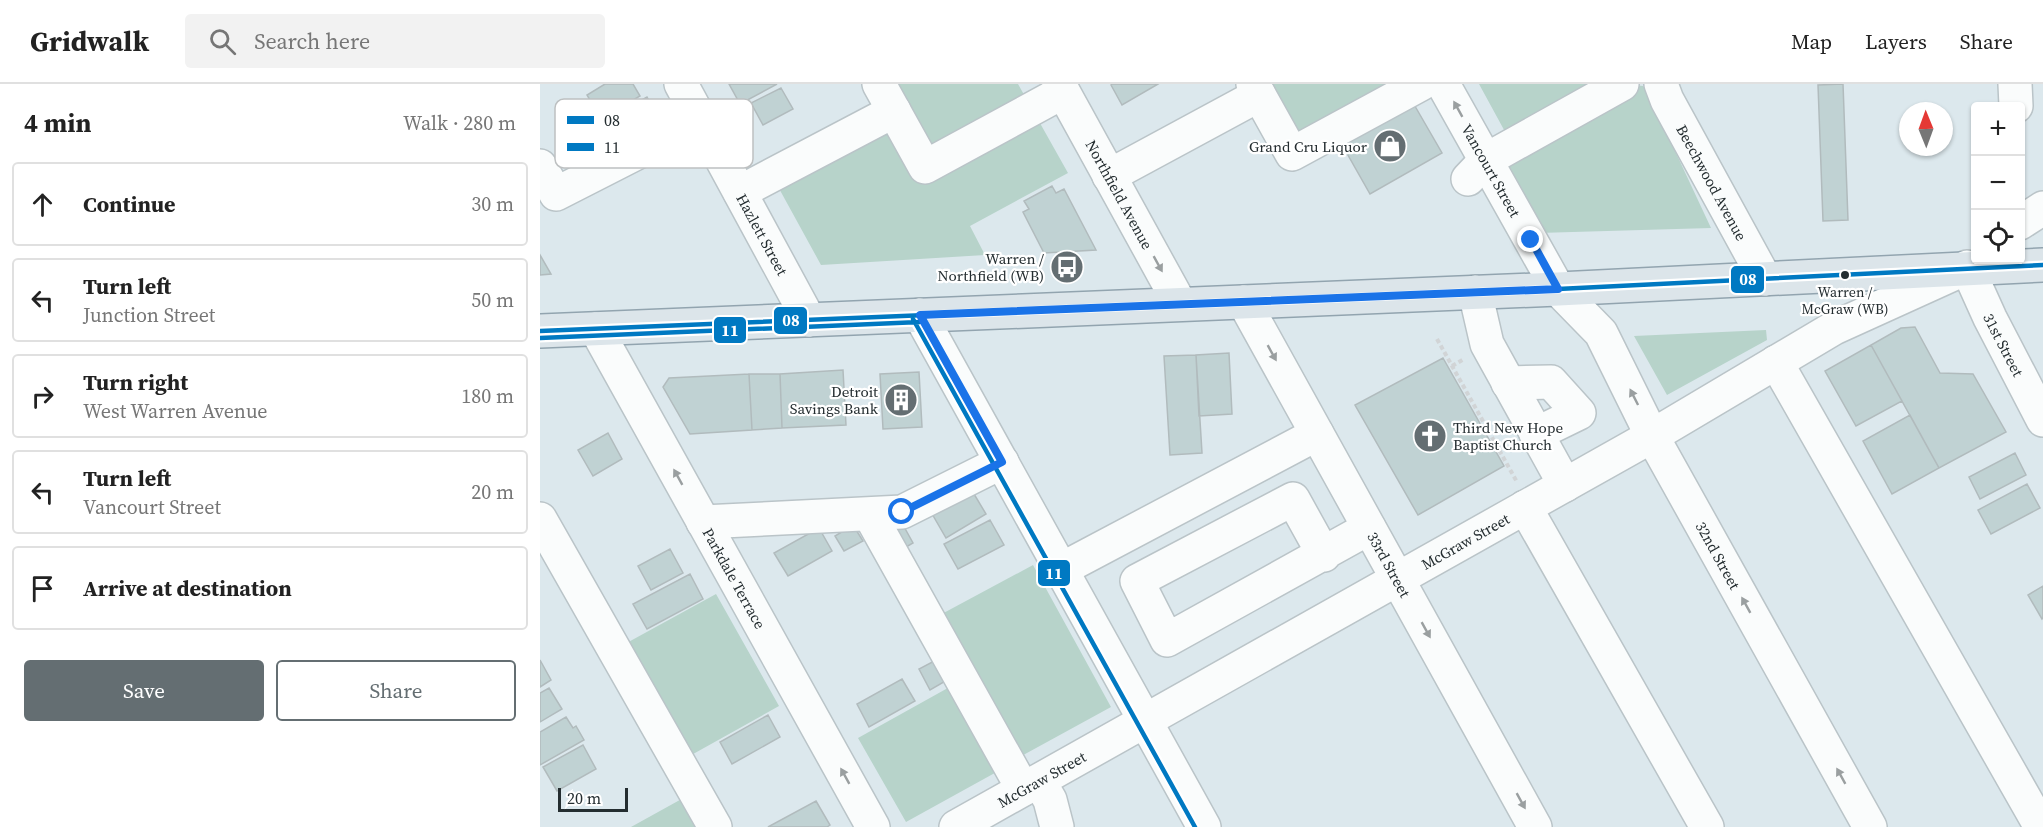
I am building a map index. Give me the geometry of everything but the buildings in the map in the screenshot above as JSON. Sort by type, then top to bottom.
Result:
[{"type":"main road","points":[[540,331],[1558,289],[1765,279],[1971,263]]},
{"type":"main road","points":[[2008,264],[2043,265]]},
{"type":"street","name":"Hazlett Street","points":[[681,84],[689,99]]},
{"type":"street","points":[[1109,176],[1256,89],[1292,154],[1421,84]]},
{"type":"street","name":"Vancourt Street","points":[[1443,84],[1477,170],[1558,289]]},
{"type":"street","points":[[1477,170],[1622,84]]},
{"type":"street","name":"Beechwood Avenue","points":[[1661,84],[1667,100],[1765,279]]},
{"type":"street","points":[[2015,84],[2016,102]]},
{"type":"street","points":[[740,192],[886,98],[924,167],[1061,88]]},
{"type":"street","name":"Northfield Avenue","points":[[1061,88],[1180,304]]},
{"type":"street","points":[[540,166],[556,194],[607,168]]},
{"type":"street","name":"Hazlett Street","points":[[727,168],[809,320]]},
{"type":"street","name":"McGraw Street","points":[[956,827],[1397,579],[1522,496],[1564,485],[1652,436],[1834,328],[1971,263]]},
{"type":"street","name":"31st Street","points":[[1972,264],[1990,318],[2043,420]]},
{"type":"street","name":"32nd Street","points":[[1558,289],[1601,333],[1652,436],[1870,827]]},
{"type":"street","points":[[1475,292],[1487,344],[1564,485]]},
{"type":"street","name":"33rd Street","points":[[1244,302],[1536,827]]},
{"type":"street","points":[[920,315],[1204,827]]},
{"type":"street","name":"Parkdale Terrace","points":[[596,329],[873,827]]},
{"type":"street","points":[[1776,362],[2040,827]]},
{"type":"street","points":[[1508,383],[1551,382],[1579,413],[1536,434]]},
{"type":"street","points":[[1062,569],[1317,434]]},
{"type":"street","points":[[703,522],[902,512],[1002,462]]},
{"type":"street","points":[[1522,496],[1707,827]]},
{"type":"street","points":[[1324,555],[1293,499],[1137,581],[1167,640],[1324,555],[1369,528]]},
{"type":"street","points":[[870,515],[1031,785],[1050,800],[1057,827]]},
{"type":"street","points":[[540,519],[715,827]]},
{"type":"path","points":[[1437,339],[1522,496]]},
{"type":"green space","points":[[891,84],[1018,84],[1068,173],[970,226],[985,255],[821,265],[776,183],[909,117]]},
{"type":"green space","points":[[1264,84],[1400,84],[1293,140]]},
{"type":"green space","points":[[1479,84],[1611,84],[1509,139]]},
{"type":"green space","points":[[1632,85],[1643,86],[1647,91],[1711,228],[1538,233],[1500,162]]},
{"type":"green space","points":[[1766,330],[1767,340],[1667,395],[1634,336]]},
{"type":"green space","points":[[1033,565],[1111,707],[1016,759],[938,616]]},
{"type":"green space","points":[[716,594],[779,706],[686,758],[623,645]]},
{"type":"green space","points":[[955,684],[1002,769],[906,822],[858,738]]},
{"type":"green space","points":[[687,796],[704,827],[631,827]]},
{"type":"transit line","name":"08","points":[[540,331],[1558,289],[2043,265]]},
{"type":"transit line","name":"11","points":[[913,319],[1195,827]]},
{"type":"transit line","name":"11","points":[[540,338],[920,322]]},
{"type":"place","name":"Grand Cru Liquor","points":[[1390,146]]},
{"type":"place","name":"Warren / Northfield (WB)","points":[[1067,267]]},
{"type":"place","name":"Warren / McGraw (WB)","points":[[1845,275]]},
{"type":"place","name":"Detroit Savings Bank","points":[[901,400]]},
{"type":"place","name":"Third New Hope Baptist Church","points":[[1430,436]]},
{"type":"route","points":[[902,512],[1002,462],[920,315],[1558,289],[1531,240]]}]
